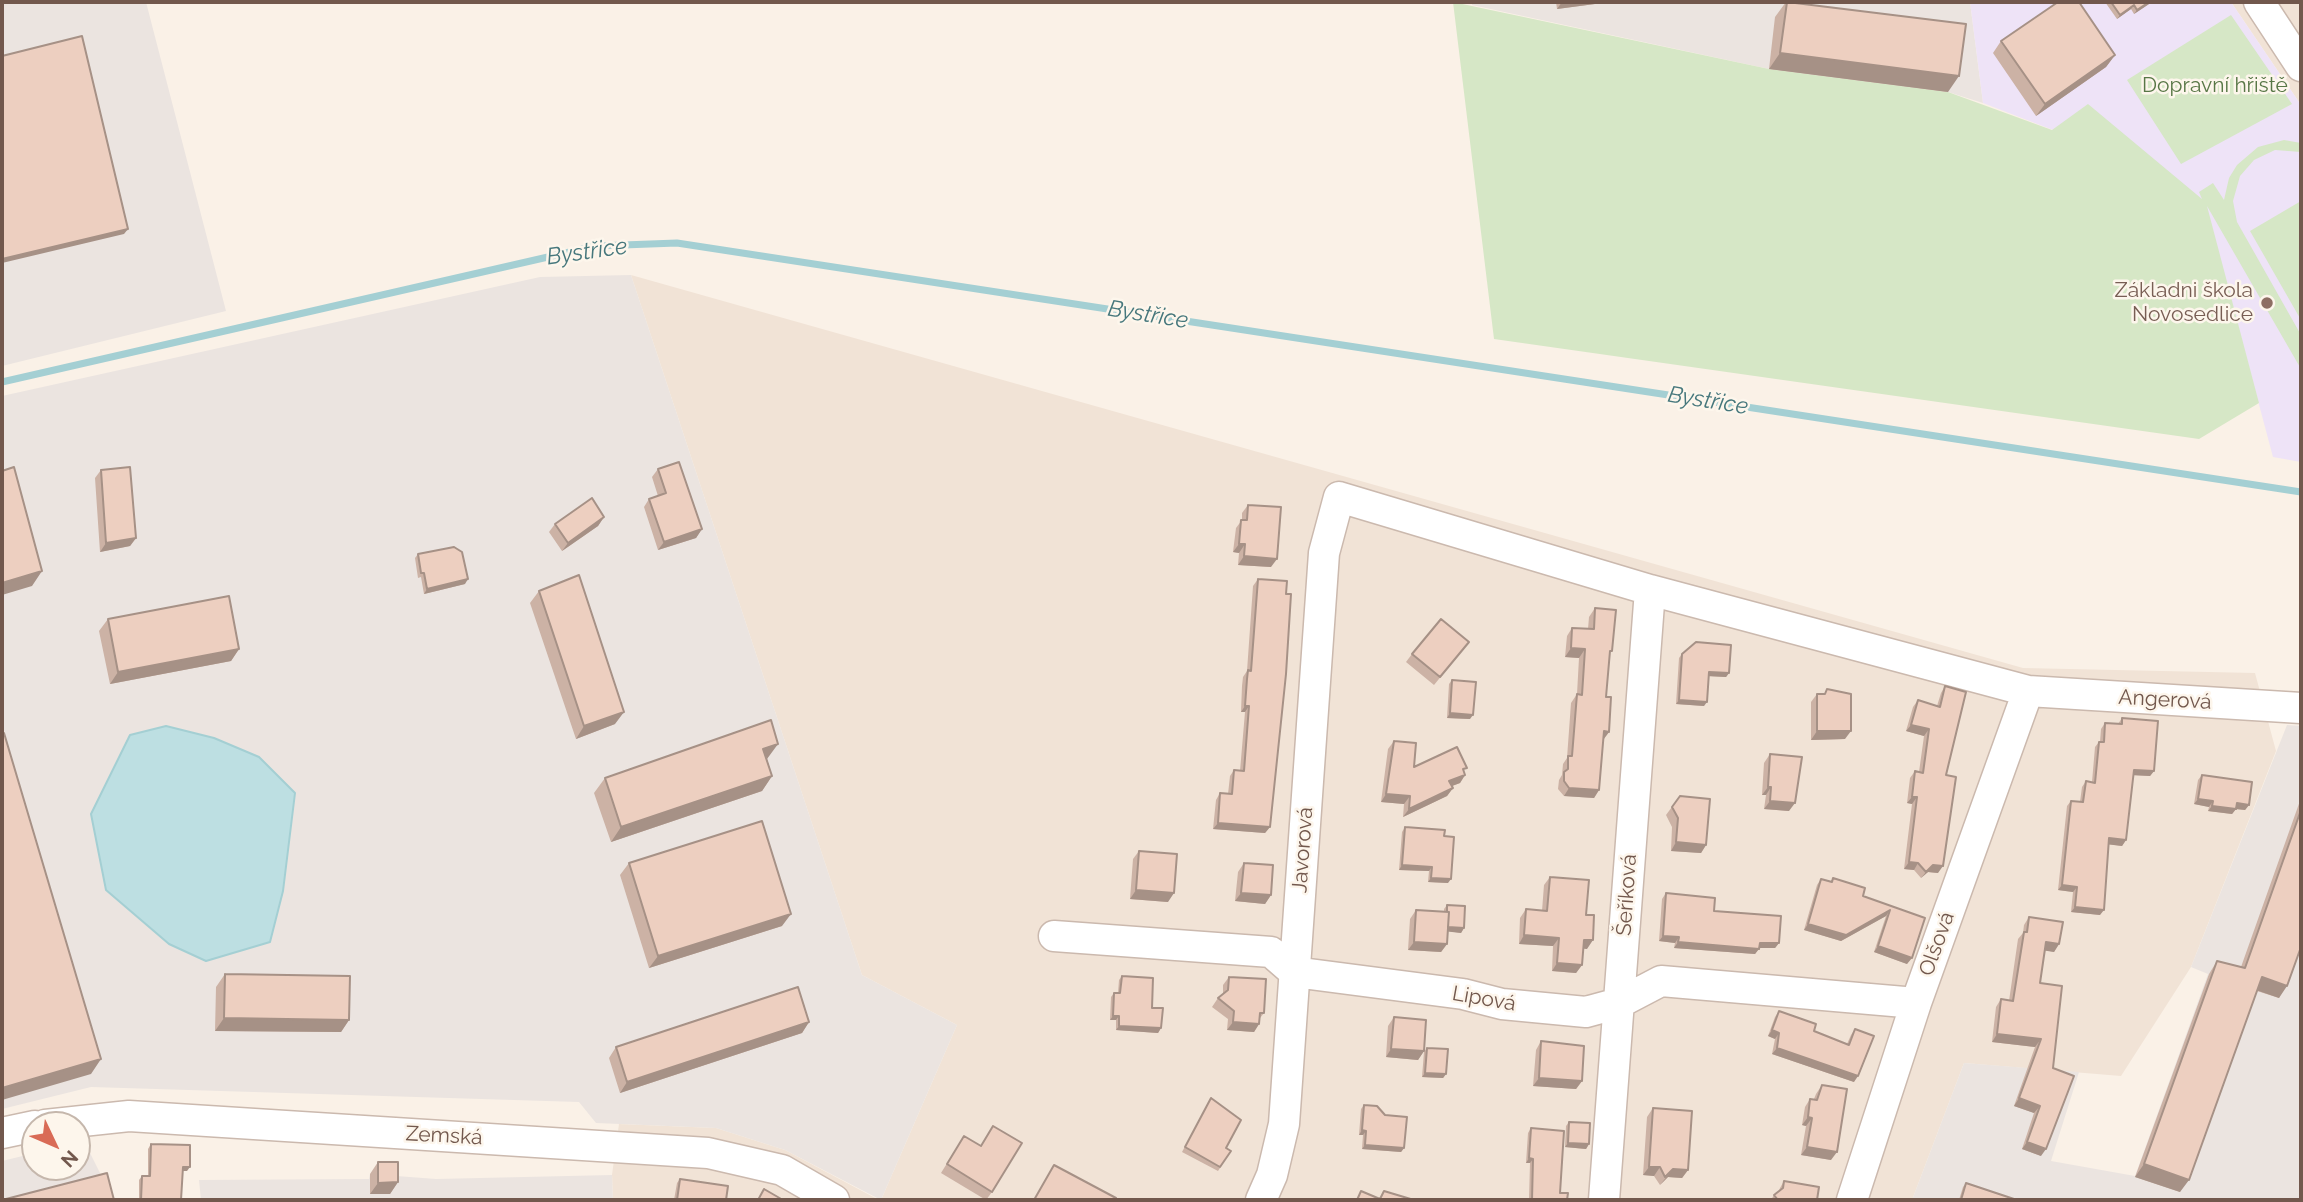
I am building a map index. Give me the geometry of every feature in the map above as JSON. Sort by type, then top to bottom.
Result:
[{"type":"street","points":[[2259,2],[2301,66]]},
{"type":"street","name":"Angerová","points":[[1339,497],[1650,590],[2028,691],[2301,708]]},
{"type":"street","name":"Javorová","points":[[1261,1200],[1272,1175],[1284,1124],[1324,554],[1339,497]]},
{"type":"street","name":"Šeříková","points":[[1604,1200],[1650,590]]},
{"type":"street","name":"Olšová","points":[[1852,1200],[1916,1003],[2028,691]]},
{"type":"street","name":"Lipová","points":[[1054,936],[1271,952],[1294,972],[1463,994],[1514,1005],[1586,1012],[1619,1003],[1661,981],[1916,1003]]},
{"type":"street","name":"Zemská","points":[[91,1120],[129,1116],[708,1153],[782,1170],[834,1200]]},
{"type":"street","points":[[2,1133],[21,1129]]},
{"type":"shaded area","points":[[2,2],[146,2],[226,311],[2,366]]},
{"type":"shaded area","points":[[1472,2],[1970,2],[1983,103],[1948,92],[1769,69],[1472,5]]},
{"type":"shaded area","name":"Základni škola Novosedlice","points":[[1970,2],[2231,2],[2301,105],[2301,462],[2273,457],[2205,202],[2053,130],[1983,103]]},
{"type":"shaded area","points":[[2231,2],[2301,2],[2301,105]]},
{"type":"shaded area","points":[[631,275],[2023,668],[2255,673],[2276,751],[2191,967],[2121,1076],[1964,1063],[1912,1200],[881,1200],[957,1025],[862,975]]},
{"type":"shaded area","points":[[631,275],[862,975],[957,1025],[881,1200],[785,1150],[716,1128],[596,1123],[579,1102],[91,1087],[2,1109],[2,396],[540,277]]},
{"type":"shaded area","points":[[2287,725],[2301,726],[2301,1200],[1912,1200],[1964,1063],[2079,1072],[2051,1161],[2135,1176],[2208,974],[2191,967]]},
{"type":"shaded area","points":[[619,1124],[716,1128],[785,1150],[879,1200],[613,1200],[612,1175]]},
{"type":"shaded area","points":[[91,1155],[104,1181],[108,1200],[2,1200],[2,1161],[21,1156],[21,1181],[91,1181]]},
{"type":"shaded area","points":[[370,1174],[436,1179],[612,1175],[613,1200],[201,1200],[199,1180],[369,1179]]},
{"type":"green space","points":[[1453,2],[1769,69],[1948,92],[2052,130],[2088,104],[2202,199],[2199,192],[2213,183],[2224,200],[2229,178],[2237,165],[2258,147],[2284,140],[2301,143],[2301,152],[2275,150],[2254,160],[2240,176],[2233,201],[2237,222],[2301,335],[2301,369],[2207,206],[2259,403],[2199,439],[1494,339]]},
{"type":"green space","name":"Dopravní hřiště","points":[[2231,15],[2292,104],[2181,164],[2127,80]]},
{"type":"green space","points":[[2301,201],[2301,320],[2250,231]]},
{"type":"water","points":[[166,726],[214,738],[259,757],[295,793],[283,891],[270,942],[206,961],[169,944],[106,890],[91,814],[130,735]]},
{"type":"building","points":[[1787,2],[1966,24],[1959,76],[1780,53]]},
{"type":"building","points":[[2058,2],[2079,2],[2115,55],[2045,104],[2001,41]]},
{"type":"building","points":[[2111,2],[2149,2],[2137,10],[2134,5],[2120,15]]},
{"type":"building","points":[[82,36],[128,229],[2,259],[2,56]]},
{"type":"building","points":[[679,462],[702,529],[664,542],[649,499],[666,493],[658,469]]},
{"type":"building","points":[[14,467],[42,571],[2,583],[2,471]]},
{"type":"building","points":[[130,467],[136,538],[106,543],[101,470]]},
{"type":"building","points":[[592,498],[604,517],[568,543],[555,524]]},
{"type":"building","points":[[1248,505],[1281,507],[1277,559],[1244,556],[1245,544],[1239,544],[1241,520],[1247,520]]},
{"type":"building","points":[[454,547],[462,552],[468,579],[427,589],[418,554]]},
{"type":"building","points":[[579,575],[624,712],[584,726],[539,591]]},
{"type":"building","points":[[1258,579],[1287,581],[1286,594],[1291,594],[1286,674],[1270,827],[1218,823],[1220,793],[1232,794],[1234,770],[1244,771],[1249,706],[1245,706],[1248,670],[1251,671]]},
{"type":"building","points":[[229,596],[239,649],[118,672],[108,619]]},
{"type":"building","points":[[1595,608],[1616,610],[1606,697],[1611,697],[1609,732],[1604,731],[1599,790],[1569,788],[1564,781],[1568,756],[1572,756],[1577,694],[1582,695],[1585,649],[1571,648],[1572,628],[1594,629]]},
{"type":"building","points":[[1441,619],[1469,642],[1440,677],[1412,654]]},
{"type":"building","points":[[1696,642],[1731,645],[1729,673],[1709,672],[1707,702],[1679,700],[1682,654]]},
{"type":"building","points":[[1452,680],[1476,682],[1473,715],[1450,713]]},
{"type":"building","points":[[1945,686],[1966,692],[1946,775],[1956,777],[1943,866],[1933,865],[1926,872],[1918,863],[1909,862],[1917,797],[1912,797],[1915,771],[1923,773],[1929,729],[1911,725],[1918,700],[1940,707]]},
{"type":"building","points":[[1827,689],[1851,694],[1851,731],[1817,731],[1817,694],[1825,694]]},
{"type":"building","points":[[2122,718],[2158,721],[2154,771],[2134,770],[2126,840],[2109,838],[2104,910],[2075,907],[2077,887],[2062,885],[2071,801],[2083,802],[2086,781],[2095,783],[2099,742],[2104,742],[2105,723],[2122,724]]},
{"type":"building","points":[[771,720],[778,744],[763,749],[772,776],[621,827],[605,778]]},
{"type":"building","points":[[2,733],[101,1059],[2,1088]]},
{"type":"building","points":[[1394,741],[1416,743],[1414,767],[1457,747],[1467,768],[1463,769],[1465,775],[1449,781],[1453,788],[1409,809],[1410,796],[1386,794]]},
{"type":"building","points":[[1770,754],[1802,757],[1795,803],[1770,801]]},
{"type":"building","points":[[2202,775],[2252,782],[2249,805],[2237,803],[2236,809],[2212,806],[2213,801],[2198,799]]},
{"type":"building","points":[[1680,796],[1710,799],[1706,845],[1676,842],[1678,818],[1672,807]]},
{"type":"building","points":[[2301,810],[2301,947],[2287,986],[2262,977],[2189,1180],[2144,1164],[2217,961],[2245,968]]},
{"type":"building","points":[[762,821],[791,914],[658,956],[629,863]]},
{"type":"building","points":[[1405,827],[1445,830],[1444,836],[1454,837],[1451,879],[1431,878],[1432,867],[1402,865]]},
{"type":"building","points":[[1139,851],[1177,854],[1174,893],[1136,890]]},
{"type":"building","points":[[1244,863],[1273,865],[1271,895],[1241,893]]},
{"type":"building","points":[[1550,877],[1589,880],[1586,915],[1594,915],[1593,940],[1584,940],[1582,965],[1557,963],[1559,938],[1524,935],[1526,909],[1547,911]]},
{"type":"building","points":[[1833,878],[1865,888],[1863,896],[1925,918],[1912,958],[1878,946],[1890,910],[1846,935],[1808,924],[1821,879],[1832,882]]},
{"type":"building","points":[[1666,893],[1715,898],[1714,911],[1781,916],[1779,943],[1760,943],[1759,949],[1678,942],[1679,937],[1663,936]]},
{"type":"building","points":[[1447,905],[1465,906],[1464,928],[1448,927]]},
{"type":"building","points":[[1416,910],[1449,912],[1447,944],[1414,942]]},
{"type":"building","points":[[2029,917],[2063,922],[2059,944],[2046,942],[2040,983],[2062,986],[2053,1068],[2074,1076],[2046,1149],[2027,1142],[2040,1106],[2019,1098],[2041,1039],[1997,1034],[2001,999],[2013,1001],[2024,932],[2027,932]]},
{"type":"building","points":[[225,974],[350,976],[349,1020],[224,1018]]},
{"type":"building","points":[[1122,976],[1153,978],[1152,1008],[1163,1008],[1161,1028],[1119,1026],[1119,1016],[1113,1016],[1114,993],[1120,993]]},
{"type":"building","points":[[1229,977],[1266,979],[1264,1013],[1260,1013],[1259,1024],[1233,1022],[1234,1011],[1218,998],[1228,990]]},
{"type":"building","points":[[798,987],[809,1022],[627,1082],[616,1047]]},
{"type":"building","points":[[1779,1011],[1816,1024],[1814,1031],[1849,1045],[1855,1029],[1874,1036],[1858,1076],[1777,1048],[1779,1033],[1772,1030]]},
{"type":"building","points":[[1394,1017],[1426,1020],[1424,1051],[1391,1049]]},
{"type":"building","points":[[1541,1041],[1584,1046],[1582,1081],[1539,1078]]},
{"type":"building","points":[[1427,1048],[1448,1049],[1446,1074],[1425,1073]]},
{"type":"building","points":[[1822,1085],[1847,1089],[1837,1152],[1807,1147],[1812,1118],[1808,1117],[1810,1099],[1817,1100]]},
{"type":"building","points":[[1211,1098],[1241,1120],[1226,1148],[1231,1151],[1220,1167],[1185,1147]]},
{"type":"building","points":[[1364,1105],[1377,1106],[1385,1115],[1407,1117],[1404,1148],[1365,1145],[1366,1131],[1362,1130]]},
{"type":"building","points":[[1653,1108],[1692,1111],[1688,1170],[1673,1169],[1665,1177],[1660,1167],[1649,1167]]},
{"type":"building","points":[[1569,1122],[1590,1123],[1589,1144],[1568,1143]]},
{"type":"building","points":[[993,1126],[1022,1143],[992,1192],[947,1164],[964,1136],[981,1146]]},
{"type":"building","points":[[1531,1128],[1564,1131],[1560,1193],[1568,1193],[1567,1200],[1532,1200],[1533,1159],[1529,1158]]},
{"type":"building","points":[[151,1144],[190,1145],[190,1167],[183,1167],[181,1200],[141,1200],[142,1176],[150,1176]]},
{"type":"building","points":[[378,1162],[398,1162],[398,1182],[378,1183]]},
{"type":"building","points":[[1054,1165],[1116,1198],[1115,1200],[1034,1200]]},
{"type":"building","points":[[107,1173],[114,1200],[2,1200],[76,1181],[91,1181],[91,1177]]},
{"type":"building","points":[[680,1179],[728,1186],[726,1200],[677,1200]]},
{"type":"building","points":[[1784,1181],[1819,1187],[1817,1200],[1778,1200],[1774,1195],[1783,1188]]},
{"type":"building","points":[[1966,1183],[2017,1200],[1961,1200]]},
{"type":"building","points":[[764,1189],[783,1200],[758,1200]]},
{"type":"building","points":[[1361,1191],[1380,1199],[1384,1191],[1414,1200],[1357,1200]]},
{"type":"waterway","name":"Bystřice","points":[[2,382],[596,246],[677,243],[2301,492]]},
{"type":"place","name":"Základni škola Novosedlice","points":[[2267,303]]}]
